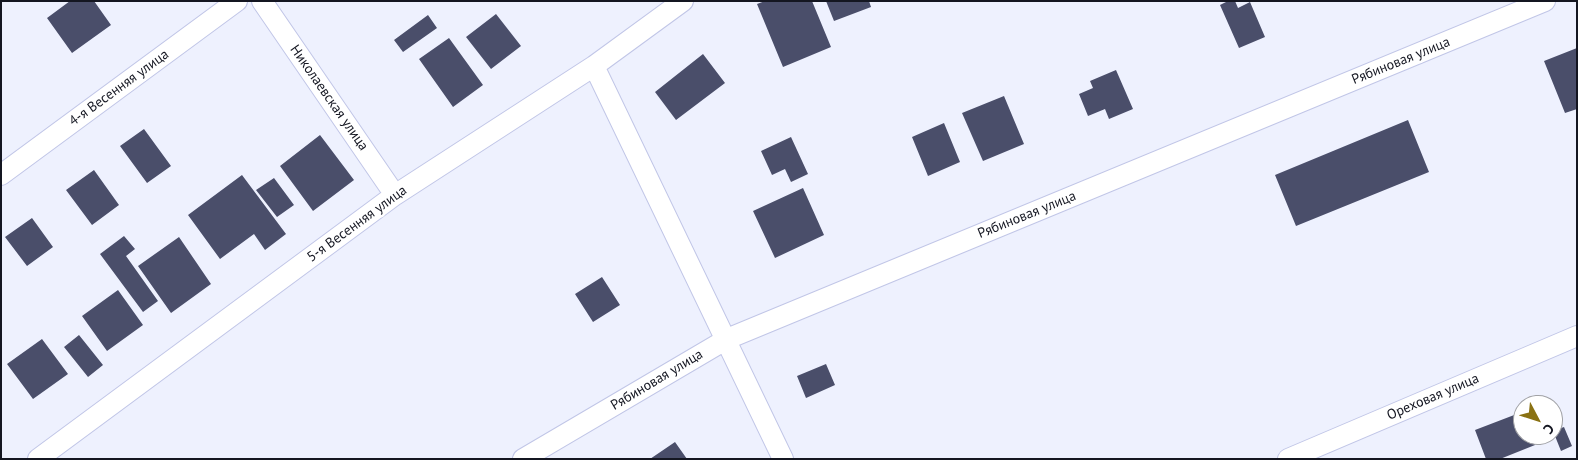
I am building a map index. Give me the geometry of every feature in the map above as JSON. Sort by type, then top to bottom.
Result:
[{"type":"street","name":"4-я Весенняя улица","points":[[1,175],[237,1]]},
{"type":"street","name":"Николаевская улица","points":[[262,1],[395,195]]},
{"type":"street","name":"5-я Весенняя улица","points":[[38,459],[395,195],[594,66],[683,1]]},
{"type":"street","name":"Рябиновая улица","points":[[523,459],[727,339],[1545,1]]},
{"type":"street","points":[[594,66],[727,339],[783,459]]},
{"type":"street","name":"Ореховая улица","points":[[1288,459],[1577,336]]},
{"type":"building","points":[[70,1],[94,1],[111,25],[72,53],[47,18]]},
{"type":"building","points":[[765,1],[812,1],[831,47],[783,67],[757,4]]},
{"type":"building","points":[[826,1],[869,1],[871,7],[834,21]]},
{"type":"building","points":[[1228,1],[1235,1],[1238,8],[1250,2],[1265,37],[1239,48],[1220,5]]},
{"type":"building","points":[[496,14],[521,46],[491,69],[466,37]]},
{"type":"building","points":[[428,15],[437,28],[403,52],[394,40]]},
{"type":"building","points":[[449,38],[483,85],[453,107],[419,59]]},
{"type":"building","points":[[1577,48],[1577,109],[1565,113],[1544,61]]},
{"type":"building","points":[[703,54],[725,83],[676,120],[655,92]]},
{"type":"building","points":[[1116,70],[1133,109],[1109,119],[1105,109],[1088,116],[1079,94],[1093,88],[1090,81]]},
{"type":"building","points":[[1004,96],[1024,144],[983,161],[962,113]]},
{"type":"building","points":[[1408,120],[1429,172],[1296,226],[1275,175]]},
{"type":"building","points":[[944,123],[960,162],[928,176],[912,137]]},
{"type":"building","points":[[144,129],[171,166],[147,183],[120,146]]},
{"type":"building","points":[[320,135],[354,180],[313,211],[280,166]]},
{"type":"building","points":[[791,137],[808,174],[791,182],[785,169],[772,175],[761,151]]},
{"type":"building","points":[[94,170],[119,205],[92,225],[66,190]]},
{"type":"building","points":[[242,175],[286,234],[265,250],[254,234],[220,259],[188,215]]},
{"type":"building","points":[[274,178],[294,205],[277,217],[256,190]]},
{"type":"building","points":[[803,188],[824,235],[775,258],[753,211]]},
{"type":"building","points":[[32,218],[53,247],[27,266],[5,237]]},
{"type":"building","points":[[124,236],[135,249],[126,256],[158,301],[143,312],[100,254]]},
{"type":"building","points":[[179,237],[211,284],[171,313],[138,266]]},
{"type":"building","points":[[602,277],[620,305],[593,322],[575,294]]},
{"type":"building","points":[[118,290],[143,325],[107,351],[82,316]]},
{"type":"building","points":[[79,335],[103,365],[88,377],[64,347]]},
{"type":"building","points":[[42,339],[68,374],[33,399],[7,364]]},
{"type":"building","points":[[826,364],[835,385],[806,398],[797,376]]},
{"type":"building","points":[[1513,415],[1513,445],[1535,445],[1500,459],[1486,459],[1475,430]]},
{"type":"building","points":[[1563,427],[1572,446],[1561,451],[1559,445],[1563,445]]},
{"type":"building","points":[[675,442],[687,459],[650,459]]}]
